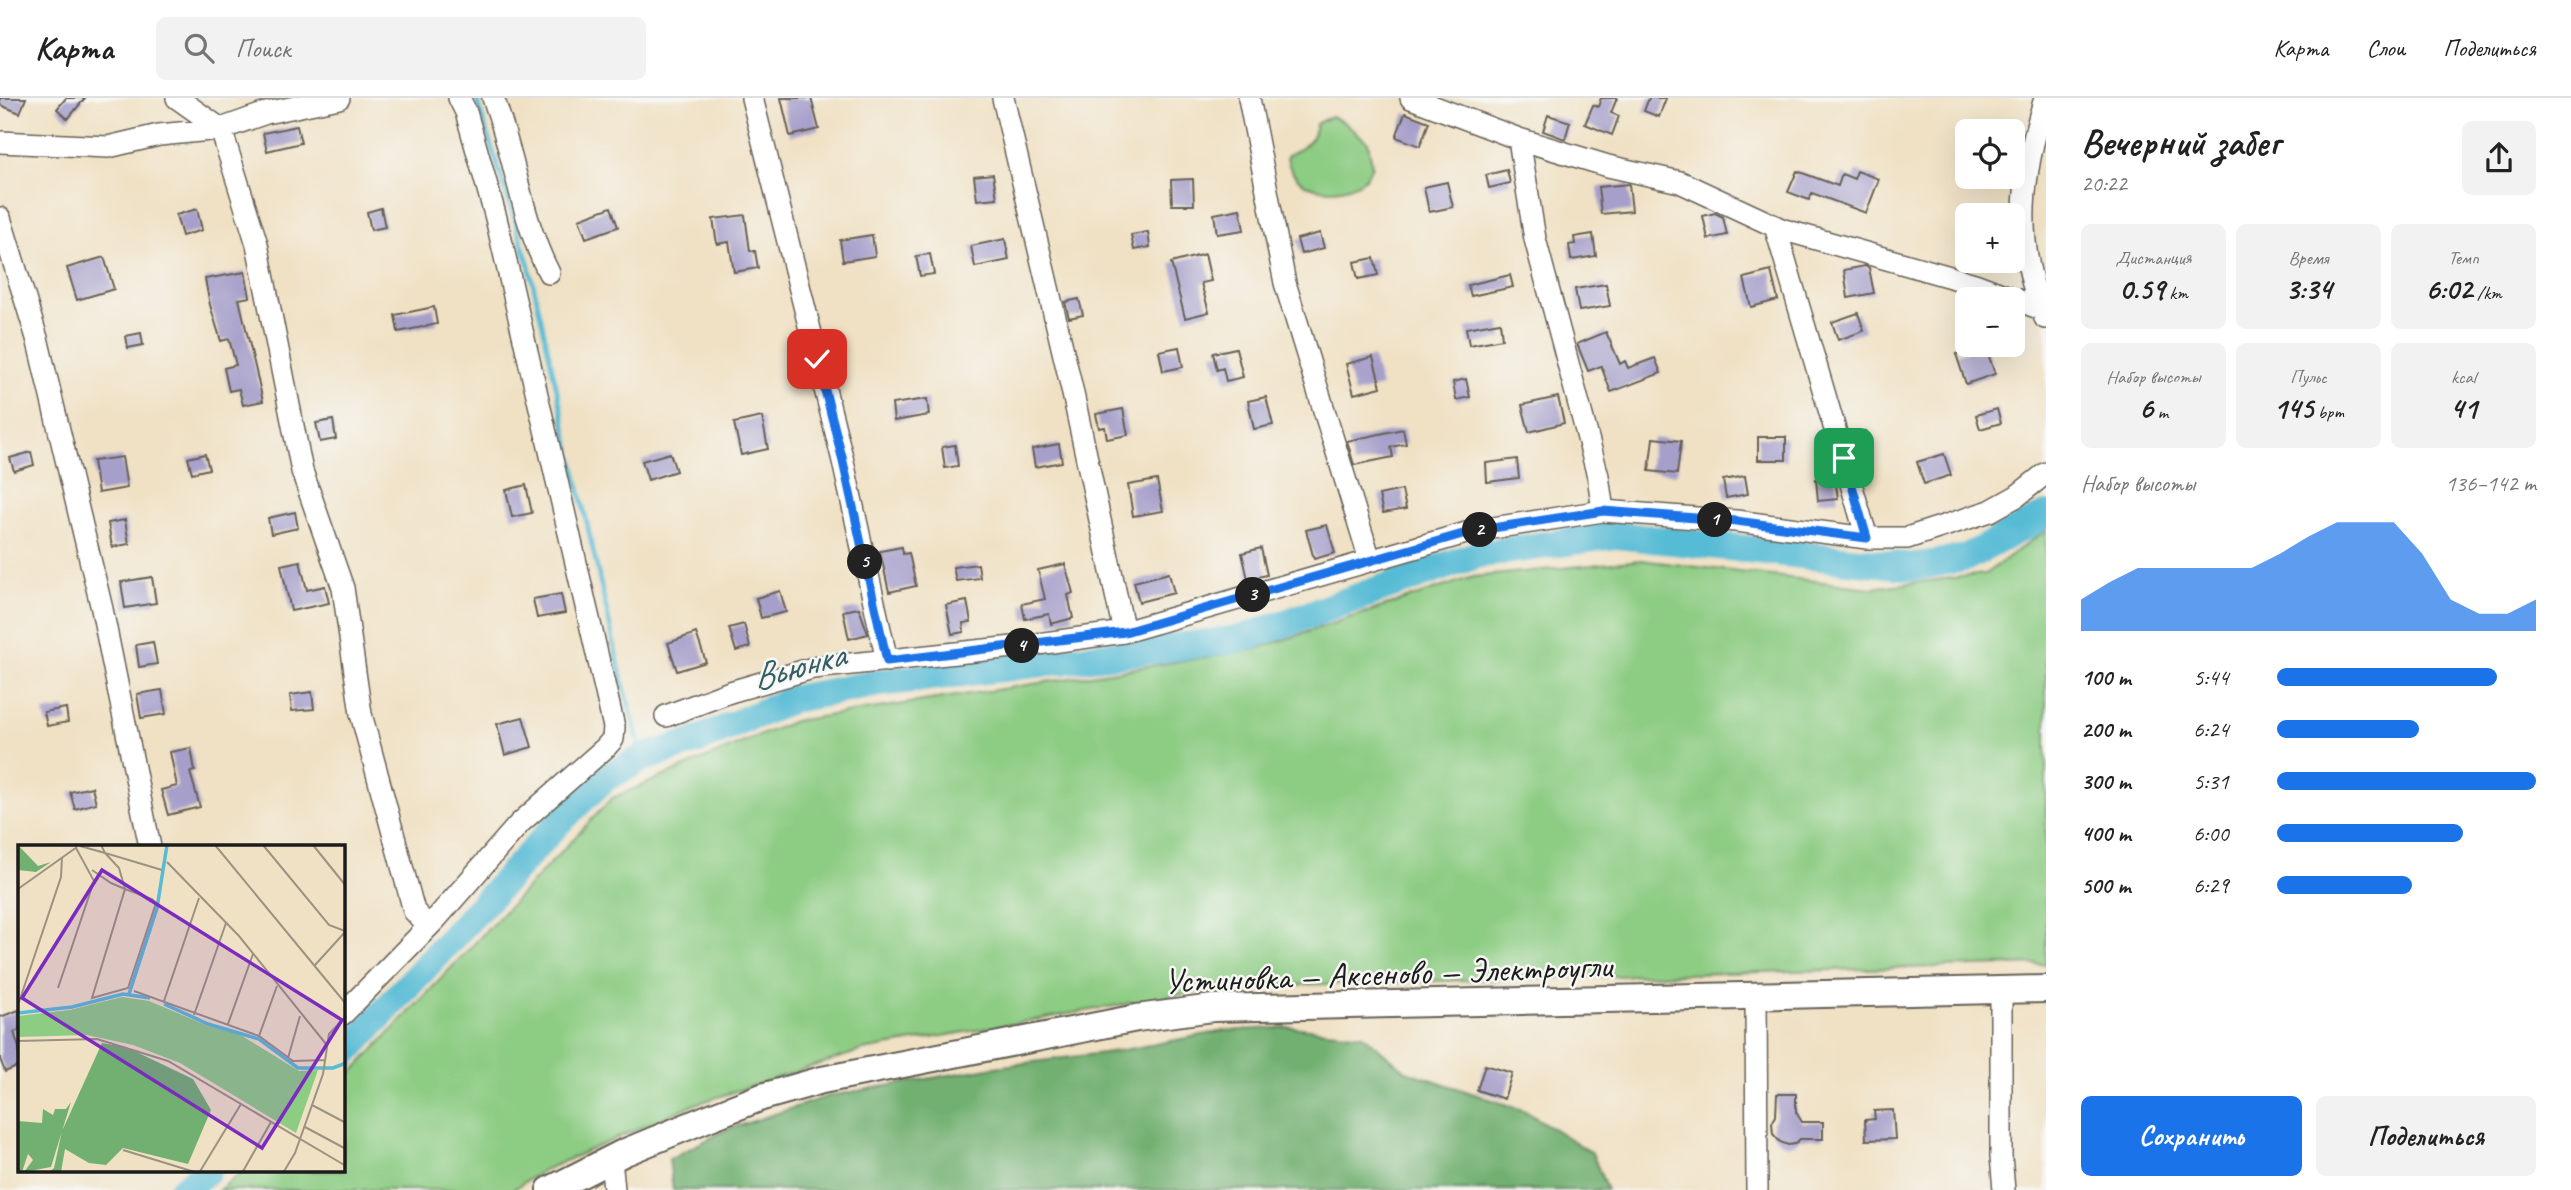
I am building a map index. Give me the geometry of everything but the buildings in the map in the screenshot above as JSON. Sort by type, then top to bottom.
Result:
[{"type":"main road","name":"Устиновка — Аксеново — Электроугли","points":[[550,1190],[611,1160],[750,1102],[822,1080],[1137,1018],[1213,1009],[2046,989]]},
{"type":"street","points":[[177,98],[221,129],[257,244],[302,471],[343,588],[361,714],[414,911],[424,922],[435,920]]},
{"type":"street","points":[[0,142],[108,147],[159,135],[221,129],[266,113],[339,98]]},
{"type":"street","points":[[345,1012],[435,920],[520,823],[605,748],[612,739],[614,727],[496,218],[466,112],[459,98]]},
{"type":"street","points":[[493,98],[506,133],[536,248],[550,273]]},
{"type":"street","points":[[751,98],[842,457],[887,661]]},
{"type":"street","points":[[1003,98],[1072,389],[1125,632]]},
{"type":"street","points":[[1249,98],[1285,283],[1370,560]]},
{"type":"street","points":[[1411,98],[1519,139],[1608,166],[1680,182],[1774,226],[1832,245],[1975,284],[2044,314]]},
{"type":"street","points":[[2044,314],[2031,274],[2024,232],[2023,196],[2030,147],[2045,98]]},
{"type":"street","points":[[1519,139],[1535,239],[1598,476],[1603,511]]},
{"type":"street","points":[[0,219],[37,338],[102,609],[150,845]]},
{"type":"street","points":[[1774,226],[1867,538]]},
{"type":"street","points":[[666,716],[730,692],[813,668],[1125,632],[1473,531],[1603,511],[1736,521],[1867,538],[1907,538],[1990,511],[2017,496],[2046,473]]},
{"type":"street","points":[[2001,989],[2001,1156],[2004,1190]]},
{"type":"street","points":[[1756,996],[1757,1190]]},
{"type":"street","points":[[611,1160],[614,1189]]},
{"type":"green space","points":[[1331,116],[1345,123],[1368,142],[1372,166],[1363,180],[1352,186],[1328,190],[1306,184],[1296,177],[1287,156],[1306,144],[1316,124]]},
{"type":"green space","points":[[2046,530],[2046,964],[1223,987],[863,1050],[690,1106],[542,1171],[512,1190],[219,1190],[242,1172],[345,1172],[345,1080],[612,798],[794,721],[1253,650],[1473,577],[1641,560],[1871,588],[1985,574]]},
{"type":"green space","points":[[1291,1027],[1363,1035],[1406,1071],[1525,1111],[1592,1153],[1607,1190],[673,1190],[669,1159],[726,1130],[829,1096],[995,1067],[1118,1051],[1224,1031]]},
{"type":"waterway","points":[[476,98],[529,265],[621,675],[643,758]]},
{"type":"waterway","name":"Вьюнка","points":[[345,1054],[558,823],[605,778],[643,758],[696,741],[793,699],[879,683],[1241,639],[1476,555],[1616,535],[1914,567],[1965,558],[2046,515]]},
{"type":"waterway","name":"Вьюнка","points":[[182,1190],[206,1172]]},
{"type":"route","points":[[817,359],[842,457],[887,661],[1125,632],[1473,531],[1603,511],[1736,521],[1867,538],[1844,458]]}]
